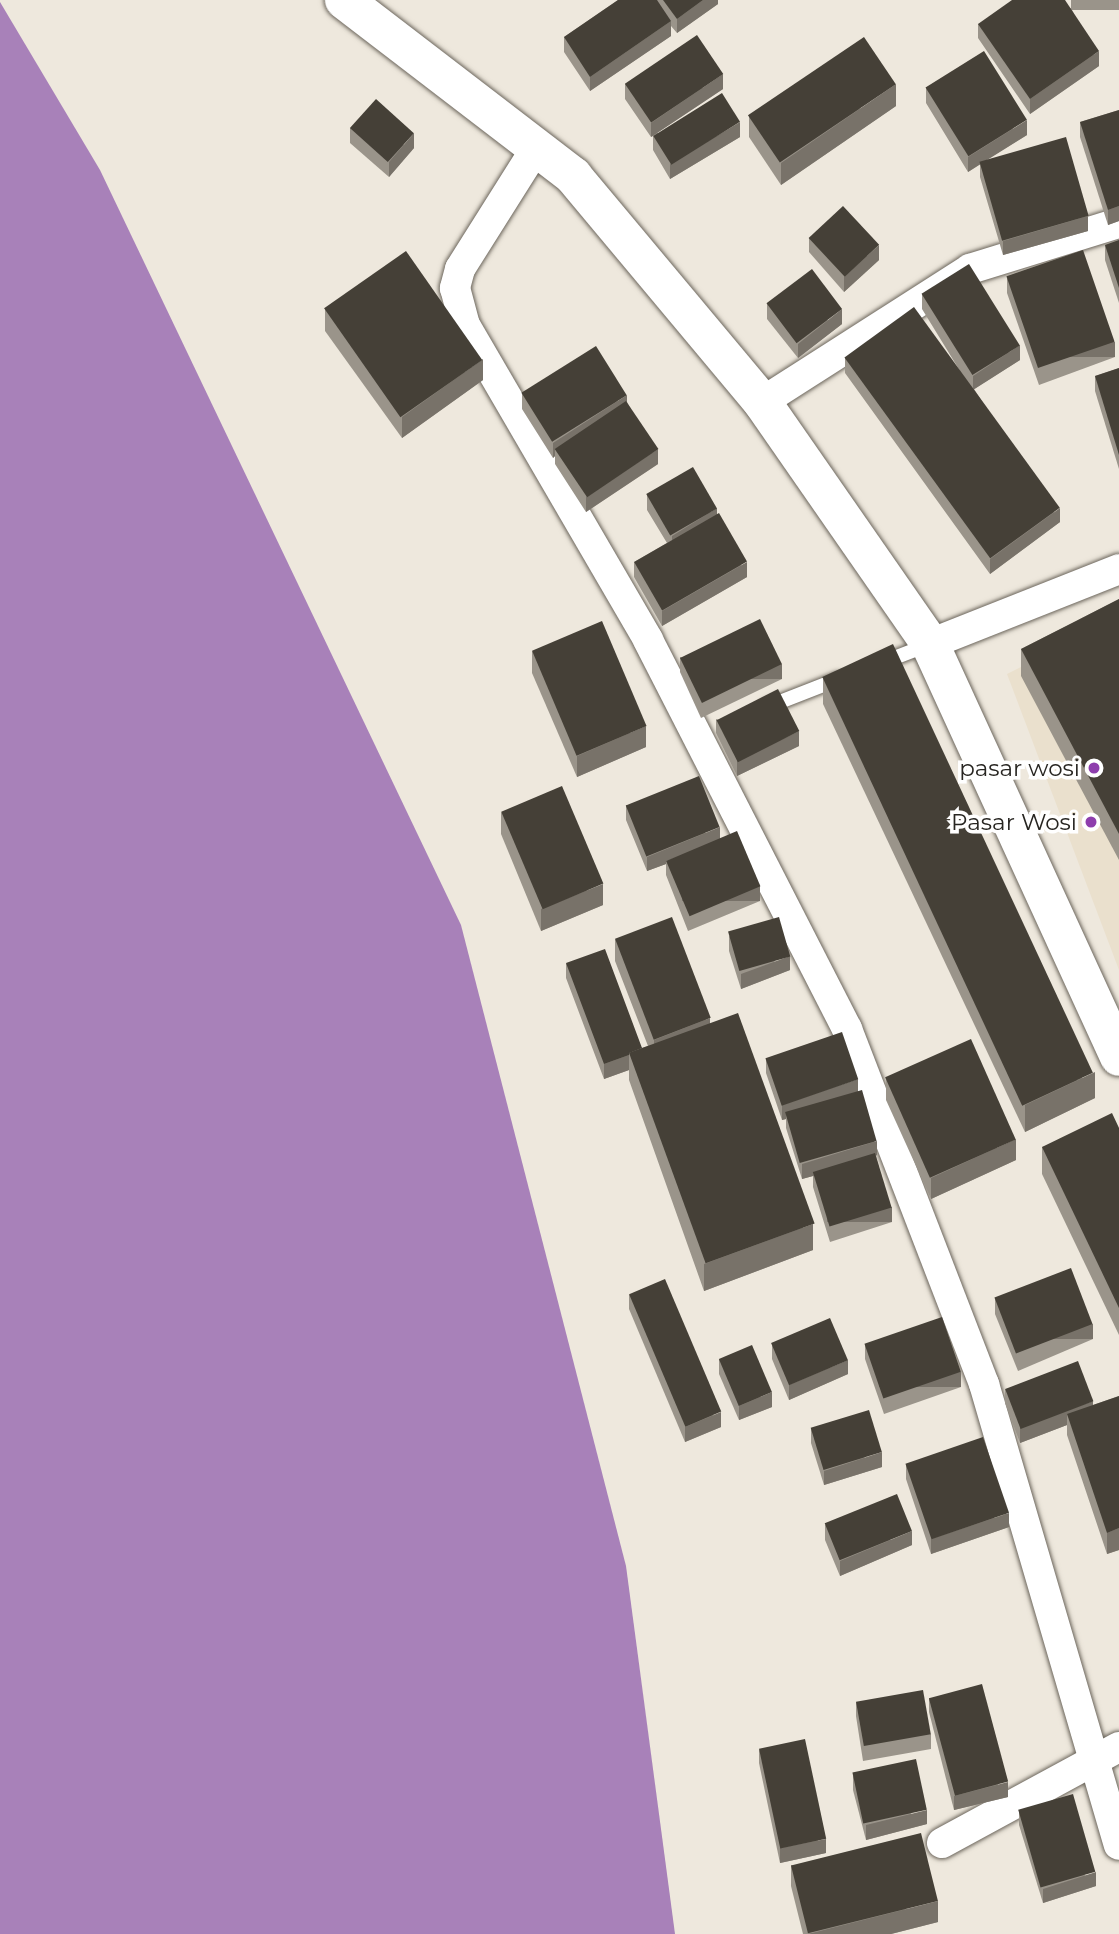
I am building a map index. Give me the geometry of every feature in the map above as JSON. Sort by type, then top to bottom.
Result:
[{"type":"street","points":[[344,0],[538,145],[573,176],[762,402],[930,644],[1119,1057]]},
{"type":"street","points":[[538,145],[460,269],[455,288],[457,302],[465,325],[704,731],[847,1029],[995,1420],[1106,1754],[1119,1845]]},
{"type":"street","points":[[762,402],[970,269],[1119,223]]},
{"type":"street","points":[[930,644],[1119,569]]},
{"type":"street","points":[[942,1843],[1106,1754]]},
{"type":"lane","points":[[749,714],[930,644]]},
{"type":"shaded area","points":[[0,2],[100,170],[461,925],[626,1566],[675,1934],[0,1934]]},
{"type":"shaded area","name":"Pasar Wosi","points":[[1119,617],[1119,970],[1007,674]]},
{"type":"building","points":[[618,0],[657,0],[671,21],[590,77],[564,37]]},
{"type":"building","points":[[663,0],[703,0],[677,19]]},
{"type":"building","points":[[1012,0],[1065,0],[1099,51],[1030,99],[978,24]]},
{"type":"building","points":[[697,35],[723,74],[651,123],[625,84]]},
{"type":"building","points":[[864,37],[896,84],[780,163],[748,115]]},
{"type":"building","points":[[984,51],[1027,120],[968,156],[925,88]]},
{"type":"building","points":[[722,93],[740,122],[671,165],[653,136]]},
{"type":"building","points":[[376,99],[414,133],[388,162],[350,128]]},
{"type":"building","points":[[1119,110],[1119,206],[1108,210],[1080,122]]},
{"type":"building","points":[[1066,137],[1089,216],[1002,241],[979,162]]},
{"type":"building","points":[[843,206],[879,245],[845,277],[809,238]]},
{"type":"building","points":[[1119,240],[1119,288],[1105,245]]},
{"type":"building","points":[[1083,250],[1115,342],[1038,368],[1006,276]]},
{"type":"building","points":[[406,251],[482,360],[400,417],[324,308]]},
{"type":"building","points":[[969,264],[1020,345],[972,375],[922,294]]},
{"type":"building","points":[[812,269],[842,309],[797,343],[766,303]]},
{"type":"building","points":[[914,307],[1060,508],[990,558],[844,358]]},
{"type":"building","points":[[596,346],[627,395],[552,442],[521,393]]},
{"type":"building","points":[[1119,368],[1119,455],[1095,376]]},
{"type":"building","points":[[626,401],[658,449],[587,497],[555,449]]},
{"type":"building","points":[[693,467],[717,509],[670,536],[646,494]]},
{"type":"building","points":[[719,513],[747,561],[662,610],[634,562]]},
{"type":"building","name":"pasar wosi","points":[[1119,599],[1119,834],[1021,649]]},
{"type":"building","points":[[760,619],[782,664],[702,703],[680,658]]},
{"type":"building","points":[[602,621],[647,726],[577,756],[532,651]]},
{"type":"building","points":[[893,644],[1093,1073],[1022,1106],[822,677]]},
{"type":"building","points":[[778,689],[799,731],[738,762],[717,720]]},
{"type":"building","points":[[699,776],[720,827],[646,857],[626,806]]},
{"type":"building","points":[[562,786],[603,884],[543,909],[501,812]]},
{"type":"building","points":[[737,831],[760,886],[690,916],[666,861]]},
{"type":"building","points":[[672,917],[711,1018],[654,1040],[615,939]]},
{"type":"building","points":[[779,917],[790,956],[739,971],[728,932]]},
{"type":"building","points":[[605,949],[642,1048],[604,1064],[566,963]]},
{"type":"building","points":[[738,1013],[815,1223],[706,1263],[629,1053]]},
{"type":"building","points":[[842,1032],[858,1079],[782,1106],[765,1058]]},
{"type":"building","points":[[971,1039],[1016,1139],[930,1178],[885,1077]]},
{"type":"building","points":[[862,1090],[877,1141],[800,1163],[785,1112]]},
{"type":"building","points":[[1112,1113],[1119,1128],[1119,1308],[1042,1147]]},
{"type":"building","points":[[875,1153],[892,1208],[830,1227],[813,1172]]},
{"type":"building","points":[[1071,1268],[1093,1324],[1016,1353],[994,1297]]},
{"type":"building","points":[[665,1279],[721,1412],[685,1427],[629,1294]]},
{"type":"building","points":[[942,1317],[961,1372],[883,1399],[864,1344]]},
{"type":"building","points":[[830,1318],[848,1360],[789,1385],[771,1343]]},
{"type":"building","points":[[752,1345],[772,1392],[739,1406],[719,1359]]},
{"type":"building","points":[[1078,1361],[1093,1401],[1021,1429],[1005,1389]]},
{"type":"building","points":[[1119,1396],[1119,1528],[1107,1533],[1067,1414]]},
{"type":"building","points":[[869,1410],[882,1452],[824,1470],[811,1428]]},
{"type":"building","points":[[983,1437],[1009,1513],[932,1539],[905,1464]]},
{"type":"building","points":[[897,1494],[912,1531],[840,1560],[825,1523]]},
{"type":"building","points":[[982,1684],[1008,1782],[955,1796],[929,1698]]},
{"type":"building","points":[[923,1690],[931,1734],[864,1746],[856,1702]]},
{"type":"building","points":[[805,1739],[826,1839],[780,1849],[759,1749]]},
{"type":"building","points":[[916,1759],[927,1810],[863,1823],[852,1773]]},
{"type":"building","points":[[1073,1794],[1095,1872],[1041,1888],[1018,1810]]},
{"type":"building","points":[[921,1833],[938,1901],[808,1933],[791,1865]]},
{"type":"place","name":"pasar wosi","points":[[1094,768]]},
{"type":"place","name":"Pasar Wosi","points":[[1091,822]]}]
